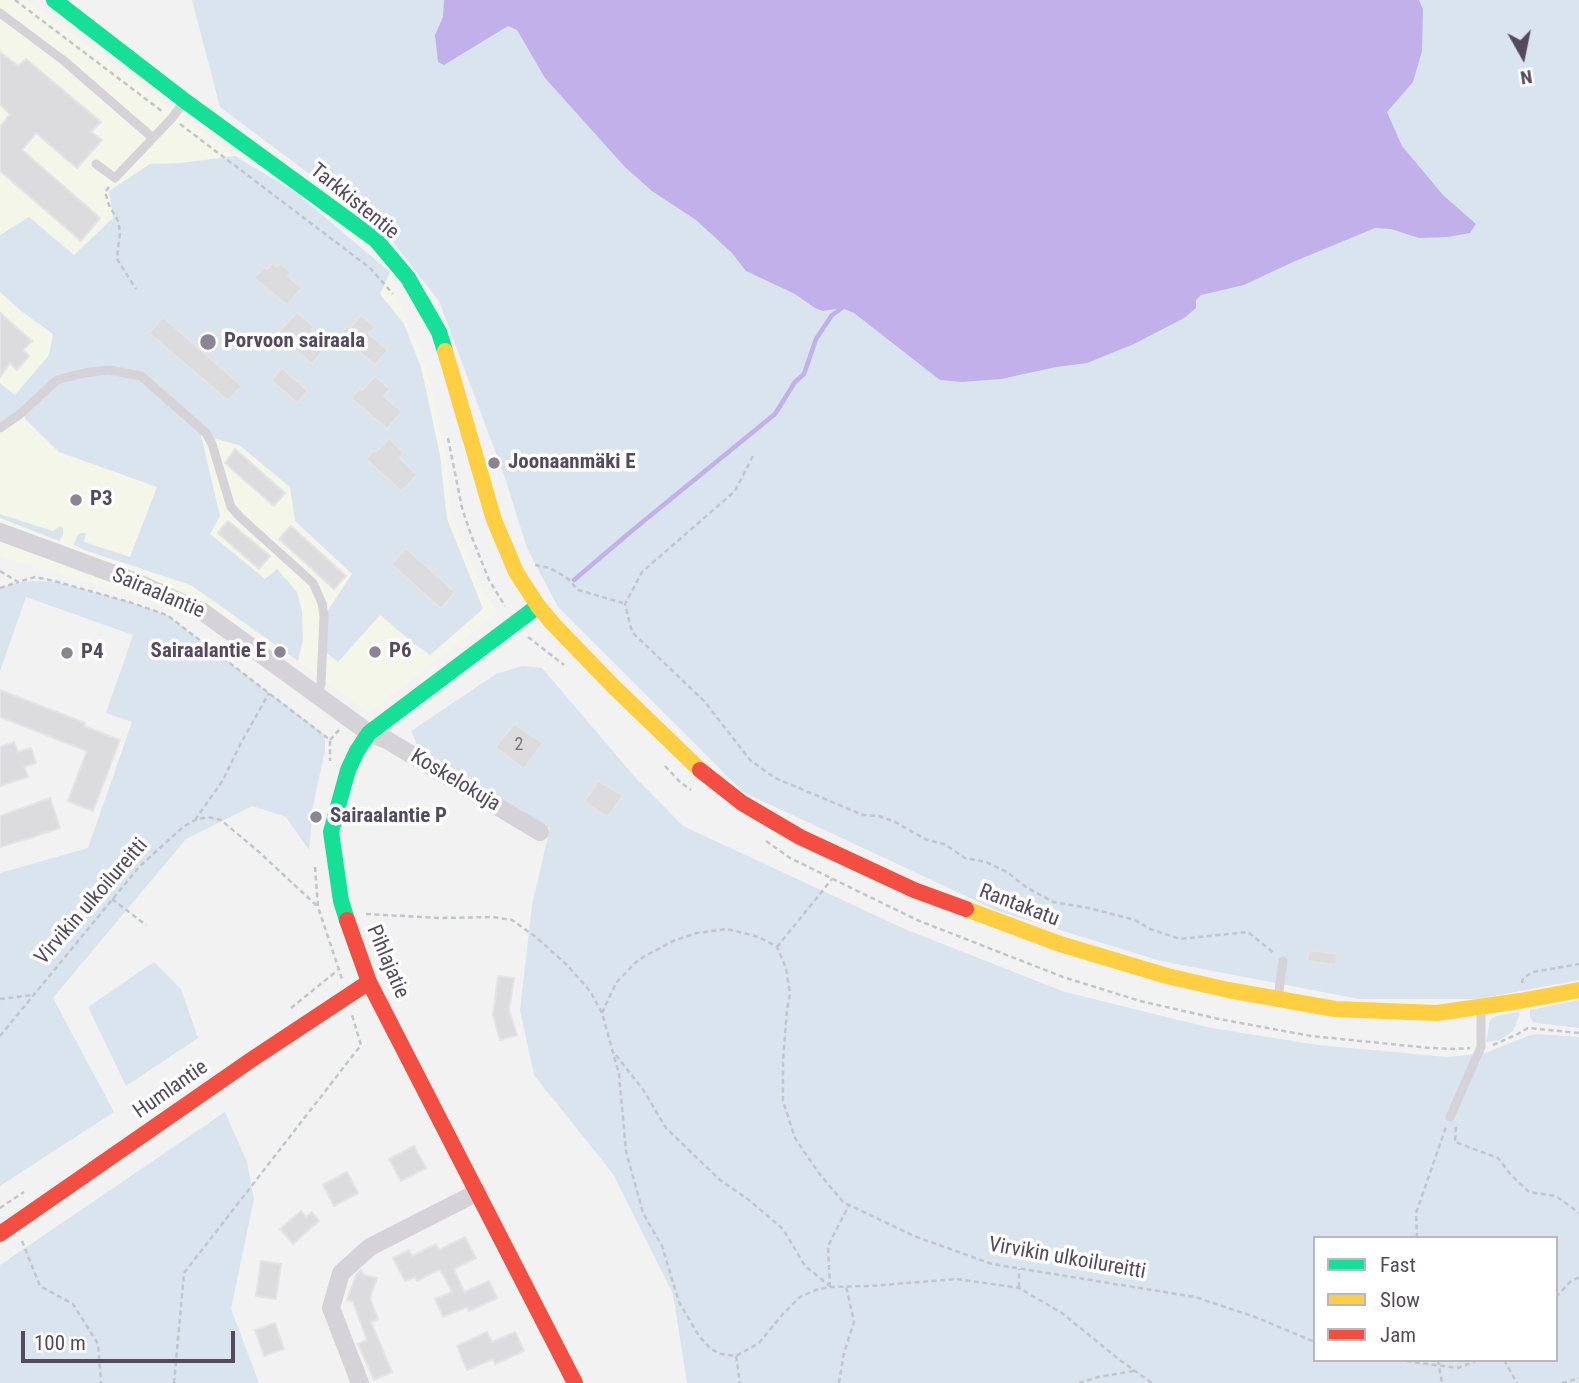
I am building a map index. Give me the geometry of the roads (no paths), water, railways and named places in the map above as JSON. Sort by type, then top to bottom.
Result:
[{"type":"street","name":"Tarkkistentie","points":[[54,0],[185,101],[376,240],[408,278],[439,332],[498,534],[516,572],[538,606]]},
{"type":"street","name":"Sairaalantie","points":[[0,532],[136,582],[204,612],[369,733]]},
{"type":"street","name":"Pihlajatie","points":[[538,606],[369,733],[348,769],[331,832],[341,901],[369,982],[575,1383]]},
{"type":"street","name":"Rantakatu","points":[[538,606],[693,765],[742,803],[800,837],[914,890],[1060,944],[1167,976],[1278,1000],[1335,1009],[1437,1013],[1579,990]]},
{"type":"street","name":"Koskelokuja","points":[[369,733],[387,740],[540,832]]},
{"type":"street","name":"Humlantie","points":[[0,1234],[251,1060],[369,982]]},
{"type":"street","points":[[360,1383],[331,1308],[341,1273],[370,1247],[478,1192]]},
{"type":"lane","points":[[0,13],[63,60],[153,138]]},
{"type":"lane","points":[[96,164],[115,178],[185,101]]},
{"type":"lane","points":[[0,428],[19,415],[57,380],[109,369],[141,376],[206,433],[212,444],[231,507],[313,583],[322,603],[324,616],[321,684],[317,696]]},
{"type":"lane","points":[[1278,1000],[1283,961]]},
{"type":"lane","points":[[1450,1117],[1481,1047],[1481,1007]]},
{"type":"waterway","points":[[574,580],[775,414],[795,382],[804,374],[816,339],[832,315],[842,308]]},
{"type":"place","name":"Porvoon sairaala","points":[[208,342]]},
{"type":"place","name":"Joonaanmäki E","points":[[494,463]]},
{"type":"place","name":"P3","points":[[76,500]]},
{"type":"place","name":"Sairaalantie E","points":[[280,652]]},
{"type":"place","name":"P6","points":[[375,652]]},
{"type":"place","name":"P4","points":[[67,653]]},
{"type":"place","name":"Sairaalantie P","points":[[316,817]]}]
